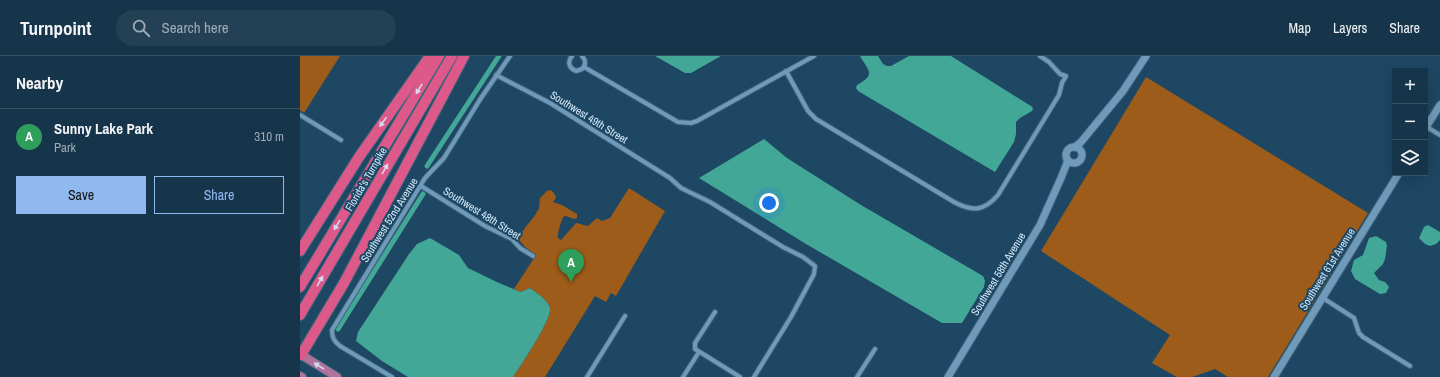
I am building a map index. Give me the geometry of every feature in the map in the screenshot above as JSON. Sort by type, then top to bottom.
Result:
[{"type":"highway","points":[[300,251],[359,157],[430,56]]},
{"type":"highway","name":"Florida's Turnpike","points":[[300,287],[439,56]]},
{"type":"highway","name":"Florida's Turnpike","points":[[300,315],[452,56]]},
{"type":"highway","points":[[300,355],[341,288],[464,56]]},
{"type":"main road","points":[[300,355],[337,377]]},
{"type":"street","name":"Southwest 52nd Avenue","points":[[392,377],[340,346],[335,342],[332,336],[332,330],[425,178],[444,158],[496,75],[510,56]]},
{"type":"street","points":[[582,56],[585,62],[584,67]]},
{"type":"street","points":[[584,67],[678,122],[684,124],[697,121],[814,56]]},
{"type":"street","points":[[786,71],[808,111],[816,119],[954,202],[974,209],[986,206],[998,195],[1059,95],[1062,83],[1066,76],[1060,74],[1049,62],[1040,56]]},
{"type":"street","points":[[1090,132],[1082,152],[1081,160],[1076,163],[1072,163],[1067,159],[1067,150],[1075,147],[1090,132],[1123,91],[1146,56]]},
{"type":"street","points":[[569,57],[569,64],[573,70],[579,70],[584,67]]},
{"type":"street","name":"Southwest 49th Street","points":[[496,75],[550,103],[670,178],[681,188],[710,202],[783,247],[803,257],[815,266],[814,274],[794,311],[754,377]]},
{"type":"street","points":[[1428,125],[1440,105]]},
{"type":"street","points":[[300,115],[340,140]]},
{"type":"street","points":[[1428,129],[1440,136]]},
{"type":"street","points":[[1075,147],[1082,152]]},
{"type":"street","name":"Southwest 58th Avenue","points":[[948,377],[1040,225],[1061,178],[1067,163],[1067,159]]},
{"type":"street","name":"Southwest 58th Avenue","points":[[1061,178],[1076,163]]},
{"type":"street","name":"Southwest 61st Avenue","points":[[1274,377],[1397,176]]},
{"type":"street","name":"Southwest 48th Street","points":[[421,186],[485,226],[512,239],[520,248],[533,256]]},
{"type":"street","points":[[1322,298],[1354,318],[1359,333],[1363,337],[1410,366]]},
{"type":"street","points":[[715,312],[695,343],[695,349],[740,377]]},
{"type":"street","points":[[587,377],[625,316]]},
{"type":"street","points":[[857,377],[875,349]]},
{"type":"street","points":[[683,377],[699,352]]},
{"type":"shaded area","points":[[300,56],[340,56],[304,113],[300,110]]},
{"type":"shaded area","points":[[655,56],[721,56],[691,73],[685,73]]},
{"type":"shaded area","points":[[860,56],[878,56],[883,64],[891,66],[909,56],[951,56],[1033,108],[1032,111],[1016,122],[1014,142],[995,172],[858,91],[856,88],[857,85],[869,75],[868,69]]},
{"type":"shaded area","points":[[1146,77],[1368,213],[1268,377],[1228,377],[1215,369],[1192,377],[1177,377],[1152,363],[1170,335],[1041,251]]},
{"type":"shaded area","points":[[764,139],[787,158],[861,205],[983,276],[985,281],[984,287],[962,323],[942,323],[806,244],[699,178]]},
{"type":"shaded area","points":[[629,188],[665,211],[616,296],[611,293],[606,302],[595,296],[545,377],[513,377],[546,322],[550,308],[542,296],[530,288],[521,292],[514,289],[536,255],[525,247],[519,240],[523,231],[539,208],[540,198],[550,190],[554,193],[556,198],[553,202],[562,205],[577,214],[577,218],[574,219],[566,216],[563,217],[558,236],[561,240],[576,223],[588,226],[597,218],[602,221],[610,218]]},
{"type":"shaded area","points":[[1428,225],[1440,232],[1440,240],[1436,244],[1430,246],[1425,244],[1419,238],[1424,227]]},
{"type":"shaded area","points":[[1376,236],[1386,242],[1387,246],[1383,264],[1374,273],[1379,280],[1385,282],[1389,287],[1386,293],[1380,294],[1355,279],[1351,271],[1354,260],[1363,255],[1369,238]]},
{"type":"shaded area","points":[[430,238],[459,255],[468,268],[521,292],[530,288],[542,296],[549,305],[549,314],[546,322],[513,377],[408,377],[382,361],[356,341],[358,332],[409,254],[417,244]]},
{"type":"waterway","points":[[427,166],[499,56]]},
{"type":"waterway","points":[[338,329],[423,194]]},
{"type":"place","name":"Sunny Lake Park","points":[[571,282]]}]
